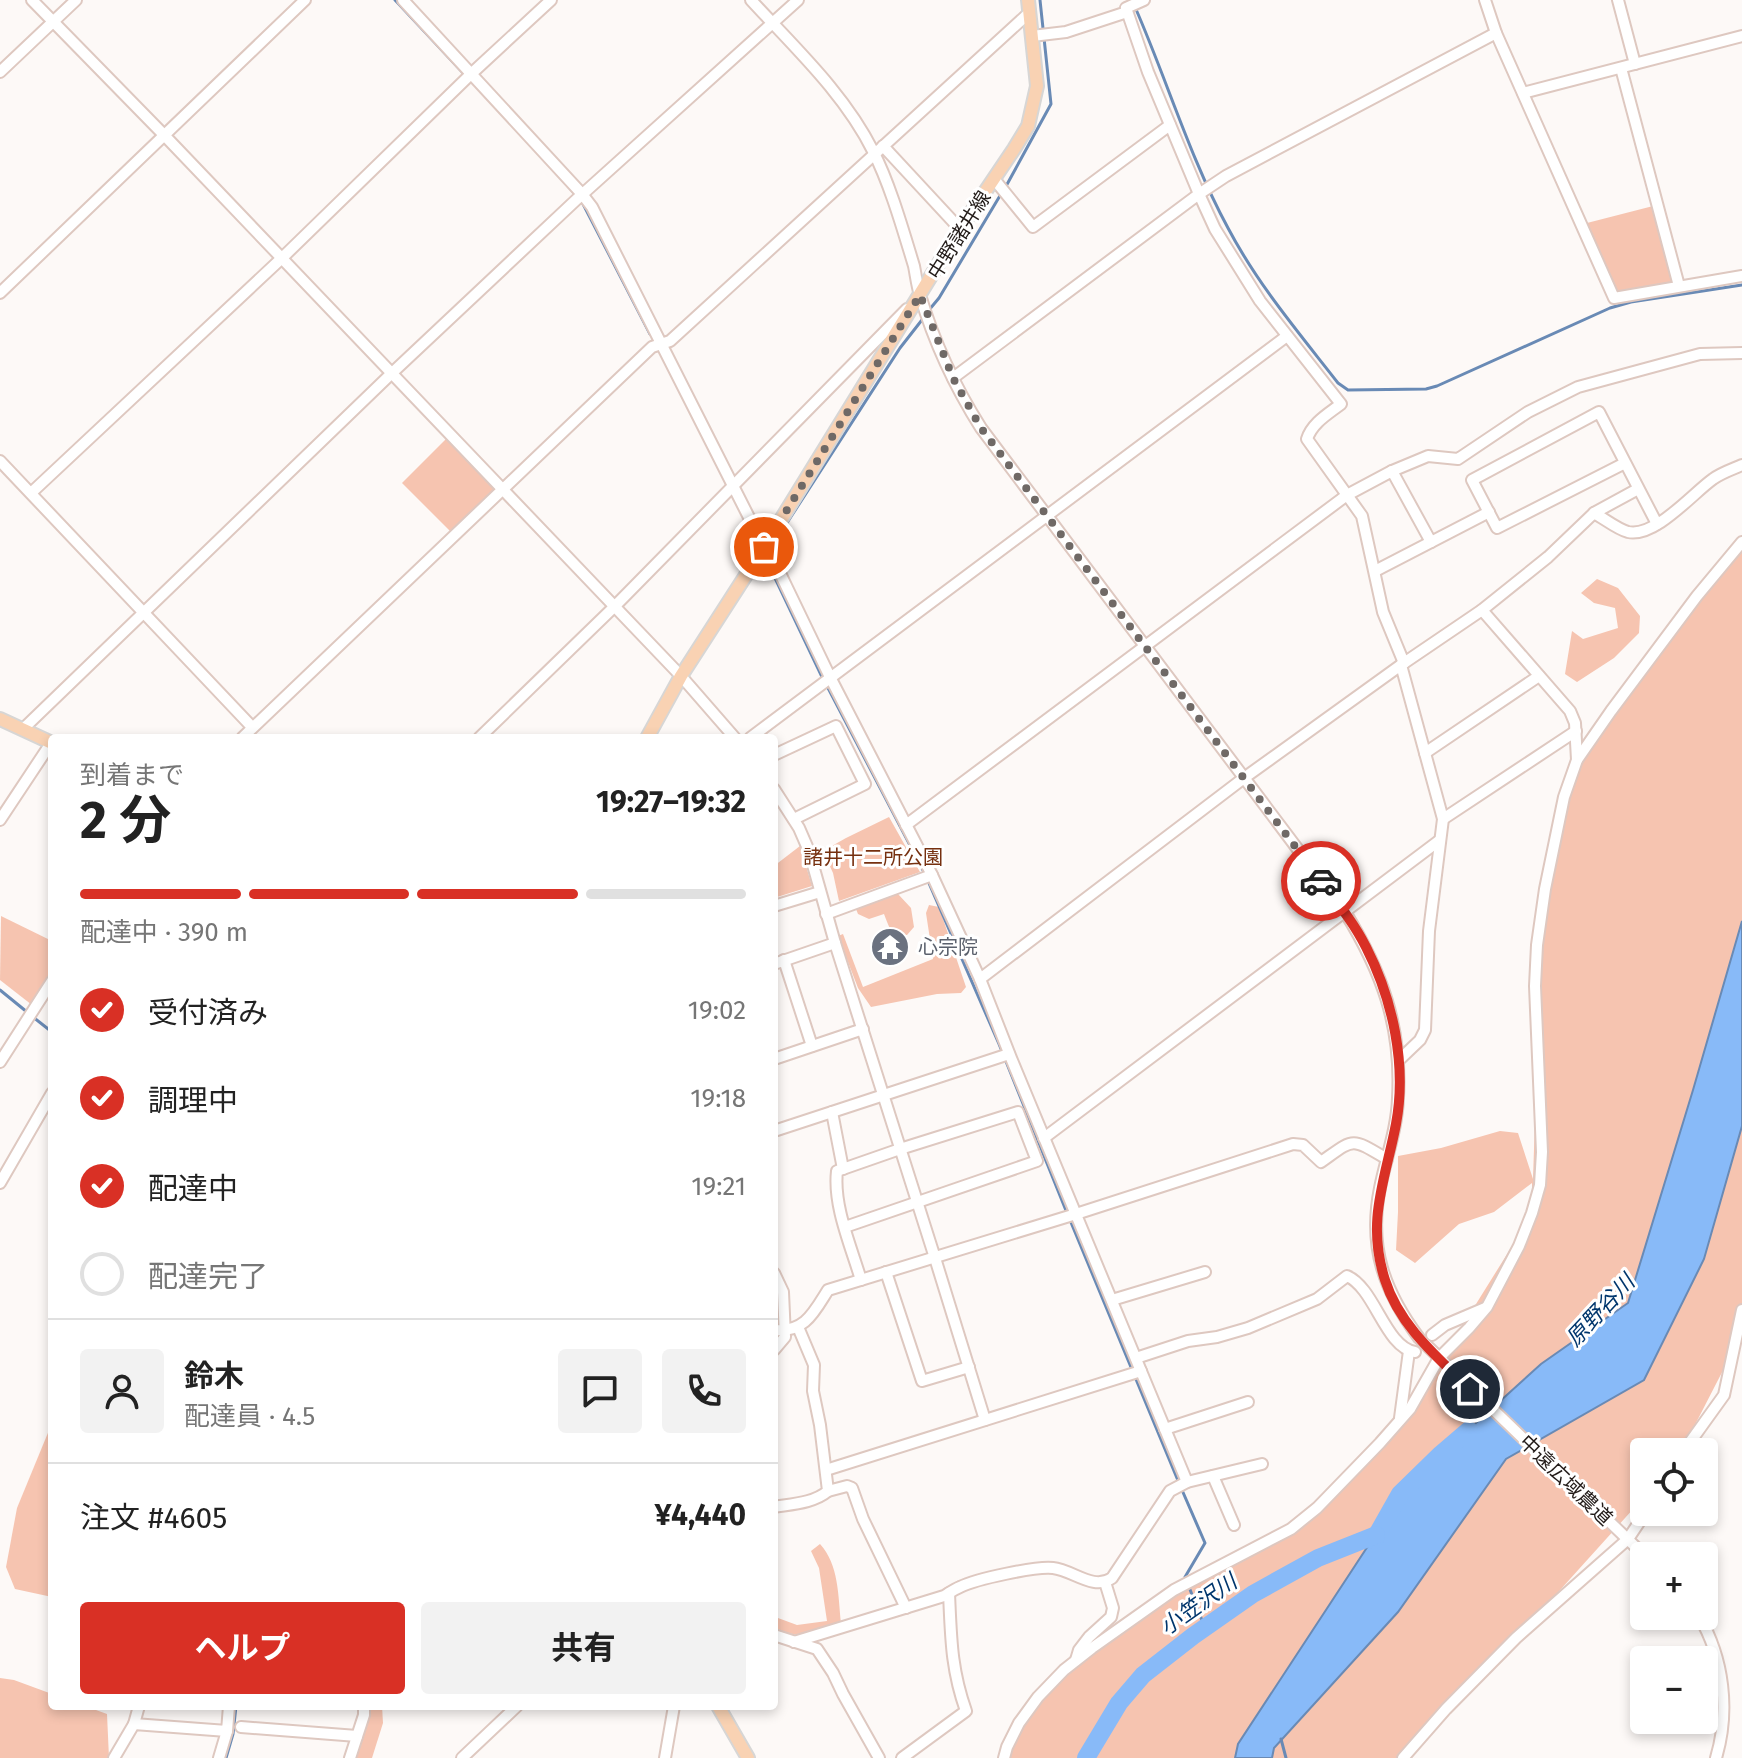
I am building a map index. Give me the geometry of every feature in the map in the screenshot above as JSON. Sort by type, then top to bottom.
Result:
[{"type":"main road","name":"中野諸井線","points":[[649,734],[681,676],[960,229],[1028,126],[1037,86],[1029,6]]},
{"type":"main road","points":[[0,719],[48,742]]},
{"type":"main road","points":[[720,1710],[748,1758]]},
{"type":"street","points":[[32,0],[681,676],[732,734]]},
{"type":"street","points":[[0,72],[76,0]]},
{"type":"street","points":[[0,293],[305,0]]},
{"type":"street","points":[[403,0],[579,197],[592,207],[656,346],[765,545],[932,875],[980,979],[1186,1483]]},
{"type":"street","points":[[31,493],[551,0]]},
{"type":"street","points":[[751,0],[842,102],[879,150],[960,229]]},
{"type":"street","points":[[23,729],[579,197],[798,0]]},
{"type":"street","points":[[1144,0],[1126,8],[1127,12],[1148,72],[1215,229],[1260,301],[1341,404],[1317,423],[1307,439],[1362,516],[1383,612],[1402,664],[1443,819],[1429,931],[1425,1030],[1420,1040],[1398,1061]]},
{"type":"street","points":[[1485,0],[1496,33],[1614,298],[1742,276]]},
{"type":"street","points":[[1618,0],[1635,64]]},
{"type":"street","points":[[246,734],[656,346],[670,341],[879,150],[1029,6]]},
{"type":"street","points":[[1032,36],[1066,32],[1127,12]]},
{"type":"street","points":[[953,378],[1226,176],[1496,33]]},
{"type":"street","points":[[1523,93],[1742,36]]},
{"type":"street","points":[[1621,68],[1679,286]]},
{"type":"street","points":[[994,179],[1033,227],[1170,125]]},
{"type":"street","name":"中遠広域農道","points":[[879,150],[920,295],[953,378],[981,428],[1345,912],[1365,944],[1384,988],[1398,1061],[1396,1124],[1376,1216],[1376,1237],[1385,1280],[1394,1301],[1419,1338],[1449,1369],[1631,1542]]},
{"type":"street","points":[[483,734],[614,607],[920,295]]},
{"type":"street","points":[[755,734],[1287,336]]},
{"type":"street","points":[[906,825],[1347,495],[1428,456],[1458,459],[1528,412],[1578,387],[1700,354],[1742,353]]},
{"type":"street","points":[[1625,463],[1497,528],[1472,480],[1599,412],[1657,524]]},
{"type":"street","points":[[0,461],[252,727]]},
{"type":"street","points":[[1594,513],[1627,531],[1637,532],[1669,517],[1715,477],[1742,465]]},
{"type":"street","points":[[1392,471],[1431,542]]},
{"type":"street","points":[[980,979],[1244,778],[1482,610],[1548,557],[1594,513],[1638,489]]},
{"type":"street","points":[[1375,571],[1489,512]]},
{"type":"street","points":[[1004,1758],[1019,1723],[1038,1697],[1076,1660],[1174,1590],[1291,1529],[1341,1485],[1410,1409],[1439,1358],[1487,1307],[1519,1246],[1540,1185],[1542,1102],[1535,986],[1537,945],[1564,797],[1577,760],[1611,711],[1687,609],[1742,542]]},
{"type":"street","points":[[1482,610],[1570,711],[1575,723],[1577,760]]},
{"type":"street","points":[[1425,753],[1539,676]]},
{"type":"street","points":[[778,753],[836,726],[865,784],[794,819]]},
{"type":"street","points":[[1443,819],[1576,731]]},
{"type":"street","points":[[0,820],[48,748]]},
{"type":"street","points":[[778,795],[809,851],[985,1420]]},
{"type":"street","points":[[1044,1138],[1440,840]]},
{"type":"street","points":[[826,914],[932,875]]},
{"type":"street","points":[[778,905],[820,892]]},
{"type":"street","points":[[812,1046],[779,962],[835,943]]},
{"type":"street","points":[[0,1062],[48,987]]},
{"type":"street","points":[[778,1058],[863,1029]]},
{"type":"street","points":[[778,1130],[1009,1054]]},
{"type":"street","points":[[0,1183],[48,1100]]},
{"type":"street","points":[[832,1112],[843,1169]]},
{"type":"street","points":[[845,1227],[1037,1161],[1018,1112],[837,1171],[837,1200],[845,1227],[861,1280]]},
{"type":"street","points":[[779,1330],[798,1327],[811,1317],[828,1290],[1293,1144],[1303,1145],[1321,1162],[1348,1143],[1361,1143],[1387,1159]]},
{"type":"street","points":[[886,1272],[922,1381],[969,1367]]},
{"type":"street","points":[[1112,1300],[1205,1272]]},
{"type":"street","points":[[1136,1358],[1188,1341],[1248,1328],[1317,1299],[1347,1276],[1362,1286],[1394,1336],[1412,1351],[1399,1420]]},
{"type":"street","points":[[778,1281],[783,1292],[779,1330],[785,1337],[778,1345]]},
{"type":"street","points":[[1432,1335],[1445,1325],[1487,1307]]},
{"type":"street","points":[[1693,1438],[1724,1395],[1742,1310]]},
{"type":"street","points":[[798,1327],[814,1365],[813,1391],[828,1491]]},
{"type":"street","points":[[826,1470],[1141,1371]]},
{"type":"street","points":[[1165,1429],[1248,1402]]},
{"type":"street","points":[[794,1642],[906,1608],[949,1593],[962,1585],[1038,1567],[1056,1568],[1096,1583],[1105,1582],[1112,1578],[1170,1491],[1186,1483],[1262,1464]]},
{"type":"street","points":[[1213,1476],[1234,1525]]},
{"type":"street","points":[[778,1506],[807,1501],[847,1486],[852,1488],[863,1519],[906,1608]]},
{"type":"street","points":[[1403,1758],[1516,1638],[1633,1526]]},
{"type":"street","points":[[1076,1660],[1089,1637],[1111,1617],[1113,1608],[1105,1582]]},
{"type":"street","points":[[902,1758],[966,1711],[952,1661],[949,1593]]},
{"type":"street","points":[[1705,1630],[1717,1659],[1724,1693],[1725,1713],[1716,1758]]},
{"type":"street","points":[[778,1636],[817,1649],[879,1758]]},
{"type":"street","points":[[114,1758],[134,1724],[138,1710]]},
{"type":"street","points":[[219,1758],[227,1731],[229,1710]]},
{"type":"street","points":[[350,1758],[364,1710]]},
{"type":"street","points":[[462,1758],[513,1710]]},
{"type":"street","points":[[665,1758],[673,1710]]},
{"type":"street","points":[[134,1724],[227,1731]]},
{"type":"street","points":[[241,1727],[357,1736]]},
{"type":"green space","points":[[1657,205],[1678,281],[1617,293],[1587,223]]},
{"type":"green space","points":[[446,439],[496,489],[451,532],[402,483]]},
{"type":"green space","points":[[1742,542],[1742,1306],[1735,1347],[1688,1438],[1630,1438],[1630,1513],[1418,1741],[1408,1758],[1007,1758],[1026,1714],[1076,1660],[1193,1579],[1328,1503],[1402,1423],[1532,1214],[1532,1183],[1494,1212],[1459,1224],[1415,1263],[1396,1250],[1398,1156],[1441,1148],[1500,1131],[1518,1133],[1533,1179],[1538,1026],[1536,952],[1548,877],[1581,754]]},
{"type":"green space","points":[[1597,579],[1618,588],[1640,616],[1639,633],[1614,658],[1577,682],[1565,674],[1572,631],[1583,639],[1618,628],[1615,608],[1594,603],[1581,593]]},
{"type":"green space","name":"諸井十二所公園","points":[[889,817],[920,872],[839,901],[833,873],[823,851]]},
{"type":"green space","points":[[800,846],[812,886],[778,897],[778,863]]},
{"type":"green space","points":[[898,894],[911,908],[914,927],[907,935],[891,930],[884,914],[869,919],[858,914],[854,904]]},
{"type":"green space","points":[[929,905],[939,907],[966,987],[961,993],[937,994],[871,1007],[858,988],[838,936],[843,934],[863,987],[933,959],[926,913]]},
{"type":"green space","points":[[1,916],[48,939],[48,979],[32,1005],[0,980]]},
{"type":"green space","points":[[48,1433],[48,1596],[15,1589],[6,1567],[17,1508]]},
{"type":"green space","points":[[820,1544],[831,1561],[841,1623],[800,1635],[784,1632],[778,1629],[778,1618],[797,1625],[827,1621],[819,1568],[811,1551]]},
{"type":"green space","points":[[0,1678],[48,1693],[48,1710],[96,1710],[107,1714],[109,1758],[0,1758]]},
{"type":"green space","points":[[363,1710],[382,1710],[383,1723],[372,1758],[350,1758]]},
{"type":"water","points":[[1742,921],[1742,1126],[1704,1259],[1644,1380],[1506,1459],[1398,1612],[1274,1748],[1272,1758],[1235,1758],[1238,1744],[1385,1520],[1434,1461],[1541,1364],[1628,1303]]},
{"type":"waterway","points":[[395,0],[466,76]]},
{"type":"waterway","points":[[1005,188],[1051,104],[1040,0]]},
{"type":"waterway","points":[[1135,7],[1202,174],[1228,228],[1280,308],[1338,383],[1348,390],[1426,389],[1610,308],[1742,285]]},
{"type":"waterway","points":[[550,166],[577,196]]},
{"type":"waterway","points":[[929,310],[1001,194]]},
{"type":"waterway","points":[[582,202],[650,334]]},
{"type":"waterway","points":[[772,546],[900,348],[925,316]]},
{"type":"waterway","points":[[768,552],[765,557],[823,679]]},
{"type":"waterway","points":[[827,686],[925,874]]},
{"type":"waterway","points":[[928,881],[999,1044],[1067,1213]]},
{"type":"waterway","points":[[0,990],[27,1012]]},
{"type":"waterway","points":[[33,1017],[48,1029]]},
{"type":"waterway","points":[[1070,1220],[1179,1483]]},
{"type":"waterway","name":"原野谷川","points":[[1374,1540],[1400,1494],[1469,1430]]},
{"type":"waterway","points":[[1182,1490],[1205,1543],[1186,1580]]},
{"type":"waterway","name":"小笠沢川","points":[[1086,1758],[1119,1703],[1143,1675],[1193,1636],[1253,1594],[1318,1558],[1376,1535]]},
{"type":"waterway","points":[[1189,1587],[1205,1628]]},
{"type":"waterway","points":[[226,1758],[236,1710]]},
{"type":"waterway","points":[[1281,1739],[1286,1758]]},
{"type":"way so far","points":[[764,547],[920,295],[953,378],[981,428],[1321,881]]},
{"type":"place","name":"心宗院","points":[[890,947]]},
{"type":"route","points":[[1321,881],[1365,944],[1384,988],[1395,1036],[1398,1061],[1396,1124],[1376,1216],[1376,1237],[1385,1280],[1394,1301],[1419,1338],[1470,1389]]}]
